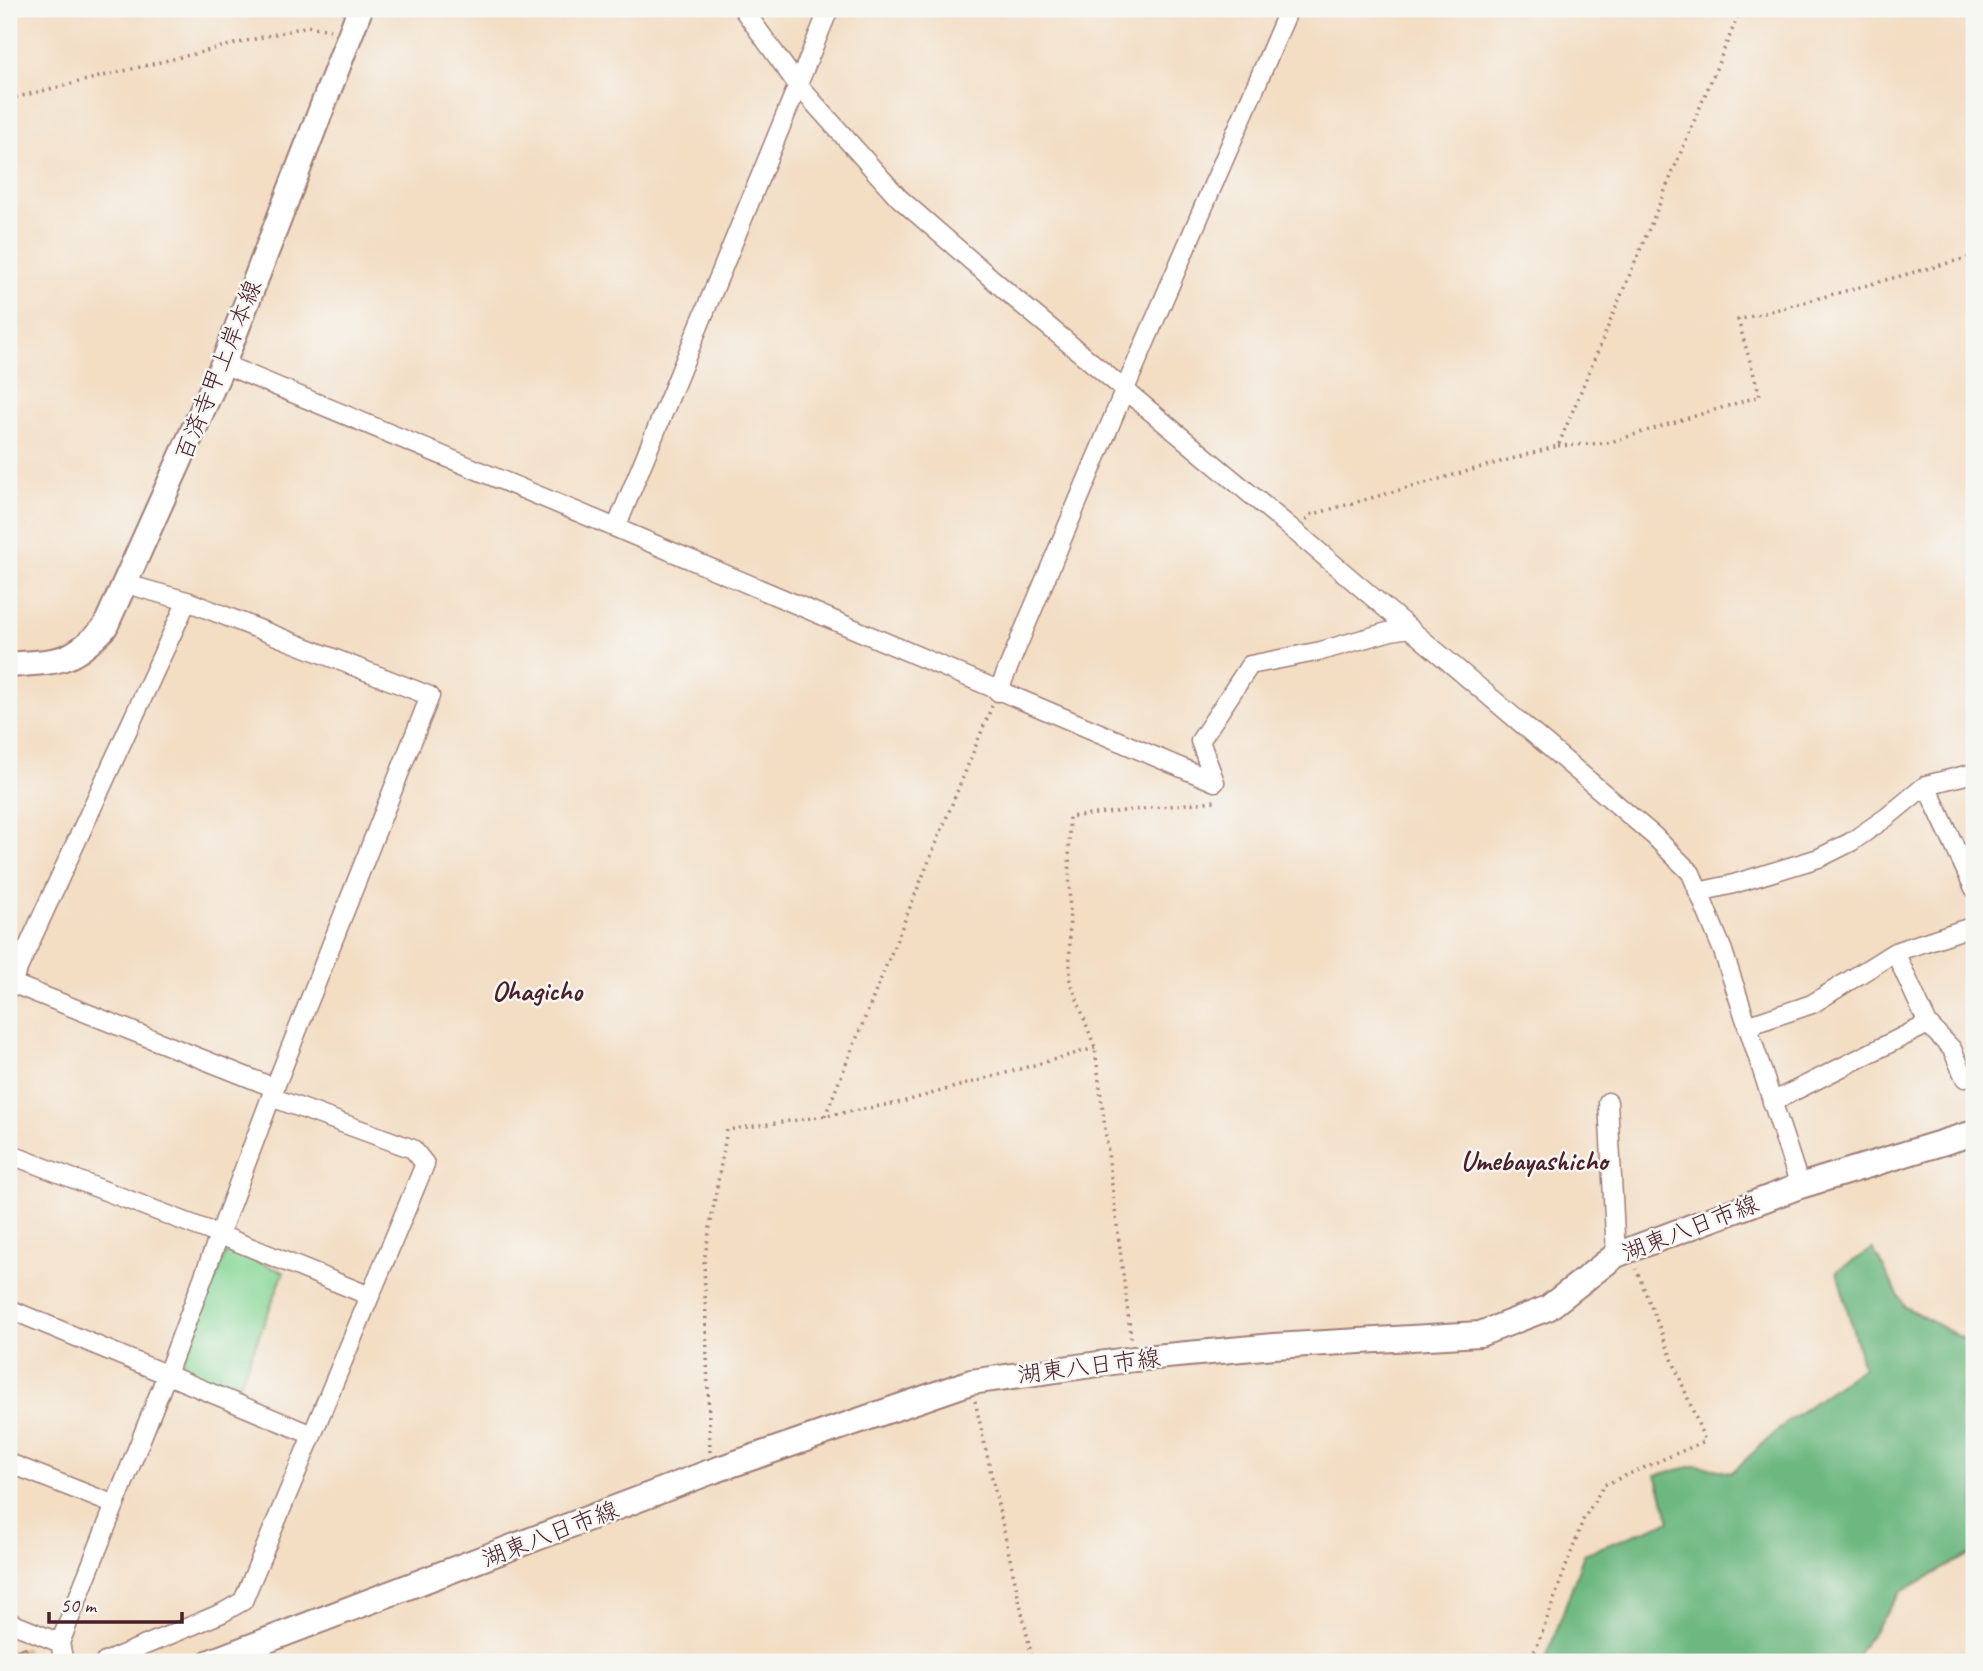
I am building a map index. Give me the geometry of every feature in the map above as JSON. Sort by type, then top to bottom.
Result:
[{"type":"main road","name":"百済寺甲上岸本線","points":[[9,665],[63,660],[87,646],[105,627],[223,364],[360,9]]},
{"type":"main road","name":"湖東八日市線","points":[[216,1661],[710,1472],[971,1382],[1134,1359],[1274,1346],[1480,1334],[1548,1308],[1623,1252],[1800,1186],[1974,1133]]},
{"type":"street","points":[[743,9],[797,84],[899,198],[1654,836],[1691,873],[1723,951],[1800,1186]]},
{"type":"street","points":[[616,528],[829,9]]},
{"type":"street","points":[[998,692],[1289,9]]},
{"type":"street","points":[[223,364],[1215,782]]},
{"type":"street","points":[[64,1662],[60,1643],[430,696],[187,601],[126,584]]},
{"type":"street","points":[[105,1662],[222,1613],[243,1601],[425,1164],[413,1149],[10,986],[187,601]]},
{"type":"street","points":[[1215,782],[1200,741],[1250,665],[1321,651],[1409,628]]},
{"type":"street","points":[[1698,892],[1819,858],[1869,830],[1926,785],[1974,772]]},
{"type":"street","points":[[1926,785],[1974,888]]},
{"type":"street","points":[[1747,1026],[1812,1004],[1895,952],[1974,926]]},
{"type":"street","points":[[1895,952],[1928,1024],[1952,1049],[1965,1078]]},
{"type":"street","points":[[1772,1102],[1928,1024]]},
{"type":"street","points":[[1608,1102],[1623,1252]]},
{"type":"street","points":[[9,1154],[370,1296]]},
{"type":"street","points":[[9,1308],[312,1435]]},
{"type":"street","points":[[9,1463],[115,1505]]},
{"type":"street","points":[[9,1622],[60,1643]]},
{"type":"path","points":[[1558,446],[1741,9]]},
{"type":"path","points":[[9,99],[308,26],[350,33]]},
{"type":"path","points":[[1297,533],[1310,515],[1558,446],[1608,443],[1760,396],[1738,320],[1974,256]]},
{"type":"path","points":[[825,1116],[998,692]]},
{"type":"path","points":[[1134,1359],[1095,1048],[1070,980],[1069,817],[1216,801],[1215,782]]},
{"type":"path","points":[[710,1472],[704,1261],[727,1130],[902,1102],[1095,1048]]},
{"type":"path","points":[[1525,1662],[1536,1649],[1583,1520],[1604,1485],[1705,1441],[1623,1252]]},
{"type":"path","points":[[971,1382],[1033,1662]]},
{"type":"green space","points":[[1873,1249],[1905,1307],[1963,1339],[1974,1341],[1974,1552],[1902,1591],[1852,1662],[1545,1662],[1584,1554],[1670,1521],[1656,1475],[1698,1465],[1731,1473],[1788,1421],[1863,1367],[1837,1271]]},
{"type":"green space","points":[[227,1250],[284,1272],[236,1394],[179,1372]]},
{"type":"building","points":[[25,1647],[31,1662],[9,1662],[9,1653]]},
{"type":"district","name":"Ohagicho","points":[[537,990]]},
{"type":"district","name":"Umebayashicho","points":[[1534,1160]]}]
